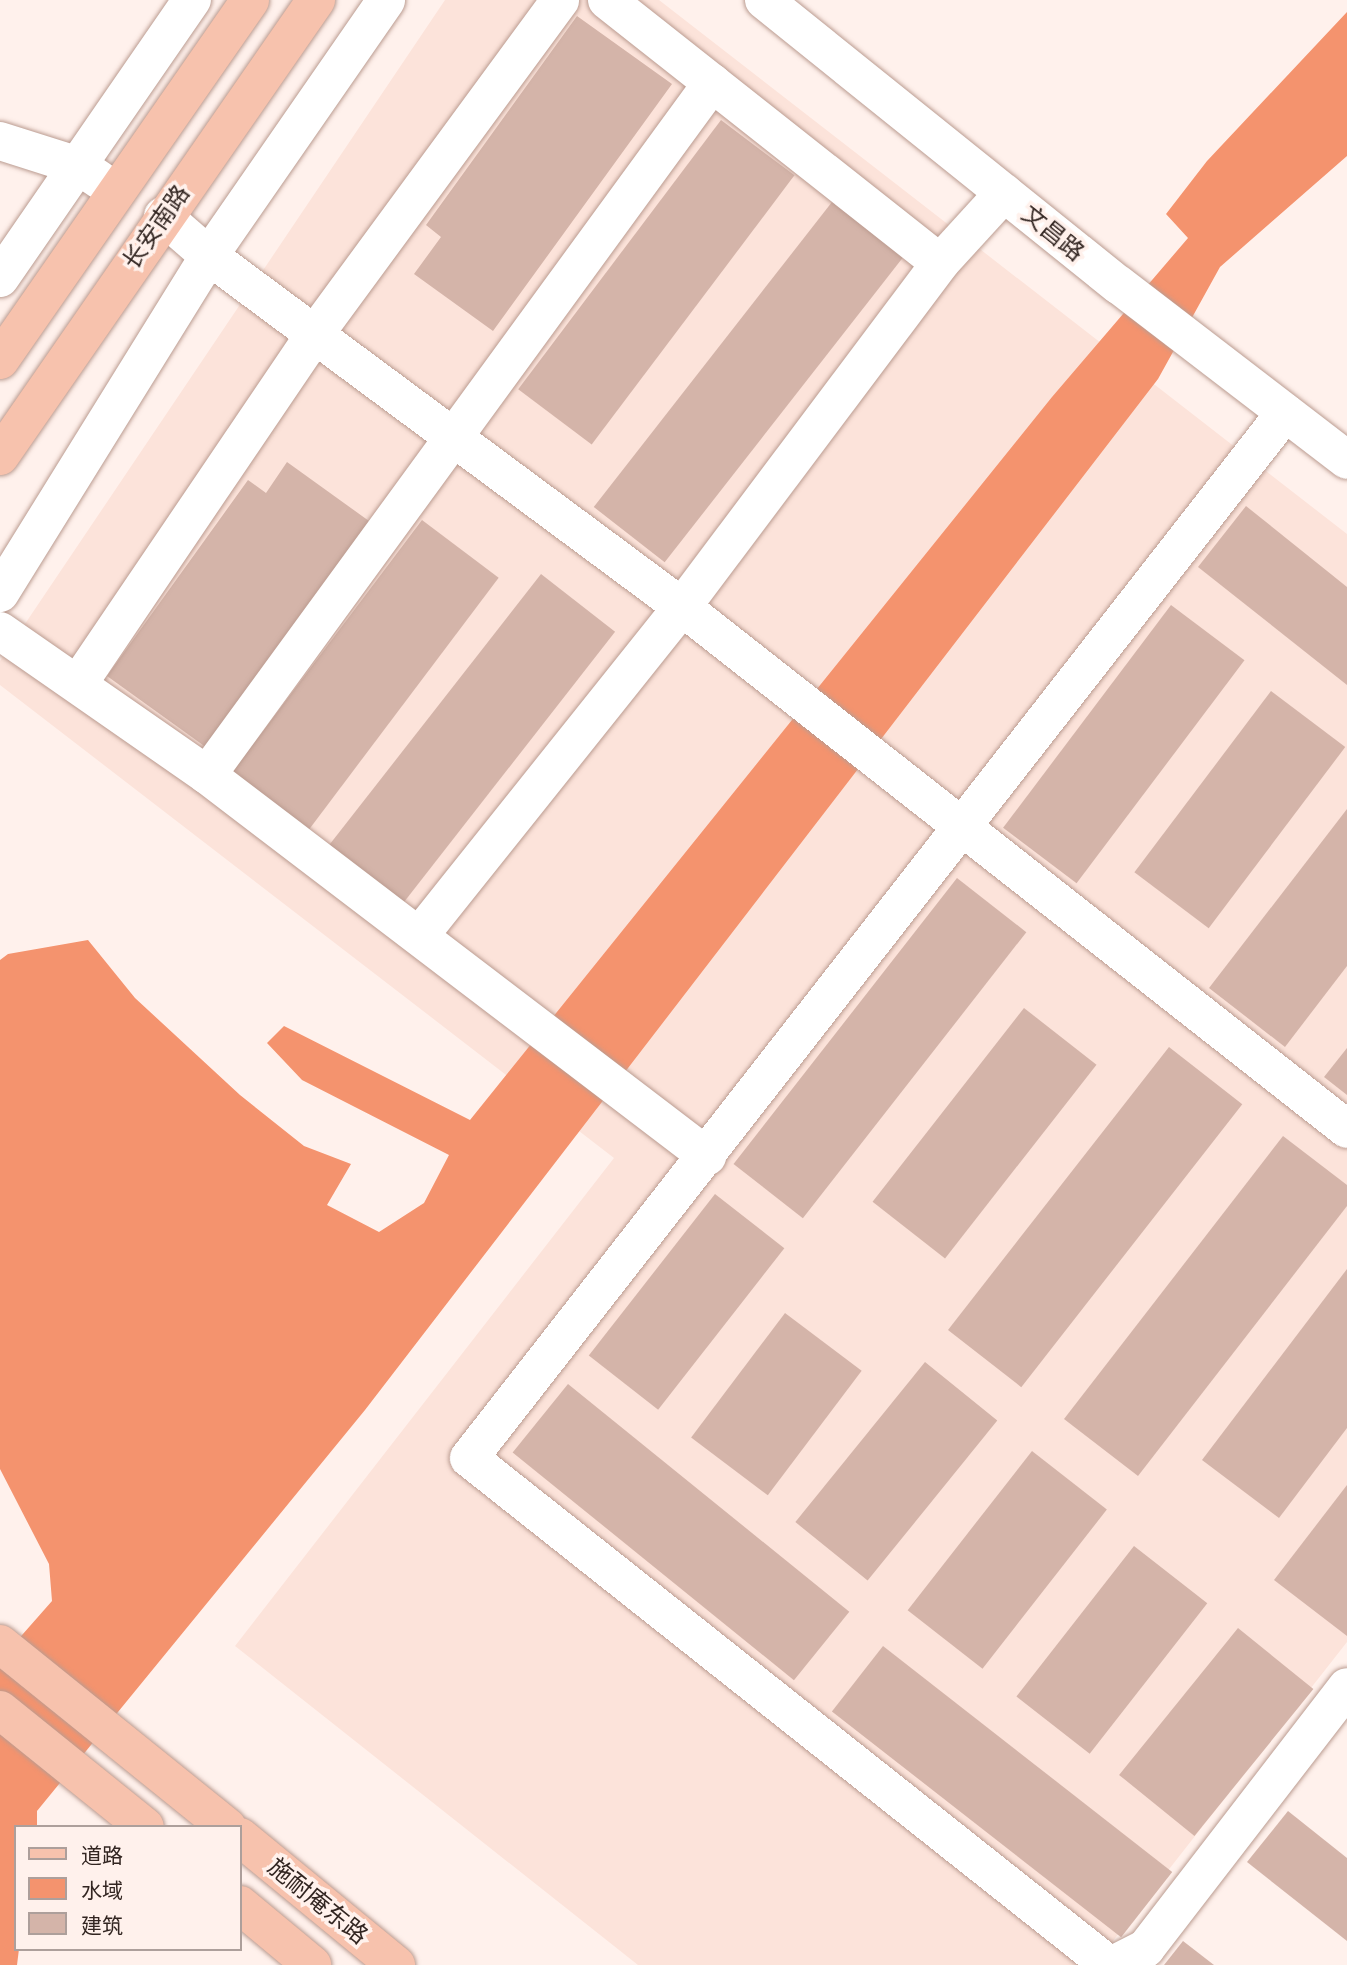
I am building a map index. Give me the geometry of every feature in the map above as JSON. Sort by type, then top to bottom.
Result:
[{"type":"main road","points":[[0,360],[250,0]]},
{"type":"main road","name":"长安南路","points":[[0,456],[163,216],[316,0]]},
{"type":"main road","points":[[0,1644],[225,1825]]},
{"type":"main road","points":[[0,1710],[143,1825]]},
{"type":"main road","name":"施耐庵东路","points":[[242,1839],[396,1965]]},
{"type":"main road","points":[[242,1907],[312,1965]]},
{"type":"street","points":[[0,278],[192,0]]},
{"type":"street","points":[[0,593],[209,256],[386,0]]},
{"type":"street","points":[[78,684],[315,334],[560,0]]},
{"type":"street","points":[[607,0],[940,263]]},
{"type":"street","name":"文昌路","points":[[764,0],[1119,285],[1347,460]]},
{"type":"street","points":[[207,775],[712,83]]},
{"type":"street","points":[[0,141],[79,166],[117,190]]},
{"type":"street","points":[[420,935],[682,607],[940,263],[1004,193]]},
{"type":"street","points":[[163,216],[209,256],[454,435],[682,607],[795,698],[962,823],[1347,1129]]},
{"type":"street","points":[[1285,413],[962,823],[707,1156],[469,1458],[1111,1965],[1146,1948],[1347,1687]]},
{"type":"street","points":[[0,631],[207,775],[707,1156]]},
{"type":"shaded area","points":[[445,0],[659,0],[1347,534],[1347,1642],[1094,1965],[638,1965],[235,1646],[614,1158],[0,685],[0,661]]},
{"type":"water","points":[[1347,12],[1347,156],[1220,267],[1158,379],[365,1410],[37,1811],[37,1825],[14,1825],[14,1951],[19,1951],[17,1965],[0,1965],[0,1660],[52,1601],[49,1564],[0,1469],[0,960],[8,954],[88,940],[135,998],[240,1095],[304,1146],[351,1164],[327,1205],[379,1232],[424,1203],[449,1155],[302,1080],[267,1043],[284,1026],[470,1120],[1052,397],[1188,238],[1166,214],[1207,161]]},
{"type":"building","points":[[577,16],[672,84],[493,331],[414,274],[441,237],[426,225]]},
{"type":"building","points":[[721,120],[794,175],[592,445],[518,389]]},
{"type":"building","points":[[832,202],[903,257],[665,562],[594,507]]},
{"type":"building","points":[[287,462],[369,521],[207,748],[107,676],[248,480],[266,493]]},
{"type":"building","points":[[1246,506],[1347,587],[1347,685],[1198,567]]},
{"type":"building","points":[[422,520],[499,578],[308,830],[232,772]]},
{"type":"building","points":[[541,574],[615,632],[403,903],[329,845]]},
{"type":"building","points":[[1171,605],[1244,660],[1077,883],[1003,828]]},
{"type":"building","points":[[1271,691],[1345,747],[1209,928],[1134,872]]},
{"type":"building","points":[[1347,809],[1347,966],[1285,1047],[1209,988]]},
{"type":"building","points":[[957,878],[1026,932],[803,1218],[734,1164]]},
{"type":"building","points":[[1024,1008],[1096,1065],[945,1258],[873,1202]]},
{"type":"building","points":[[1169,1047],[1242,1104],[1021,1387],[948,1330]]},
{"type":"building","points":[[1347,1048],[1347,1095],[1324,1077]]},
{"type":"building","points":[[1283,1136],[1347,1185],[1347,1206],[1138,1476],[1064,1419]]},
{"type":"building","points":[[715,1194],[784,1248],[658,1410],[589,1356]]},
{"type":"building","points":[[1347,1269],[1347,1428],[1279,1518],[1202,1460]]},
{"type":"building","points":[[785,1313],[862,1371],[768,1495],[691,1438]]},
{"type":"building","points":[[925,1362],[997,1421],[868,1581],[795,1522]]},
{"type":"building","points":[[568,1384],[849,1612],[794,1680],[513,1452]]},
{"type":"building","points":[[1032,1451],[1107,1509],[982,1669],[908,1610]]},
{"type":"building","points":[[1347,1485],[1347,1636],[1274,1580]]},
{"type":"building","points":[[1134,1546],[1207,1603],[1090,1754],[1016,1697]]},
{"type":"building","points":[[1238,1628],[1313,1689],[1194,1836],[1119,1775]]},
{"type":"building","points":[[883,1646],[1172,1872],[1121,1937],[832,1711]]},
{"type":"building","points":[[1288,1811],[1347,1858],[1347,1941],[1247,1862]]},
{"type":"building","points":[[1183,1941],[1214,1965],[1164,1965]]}]
